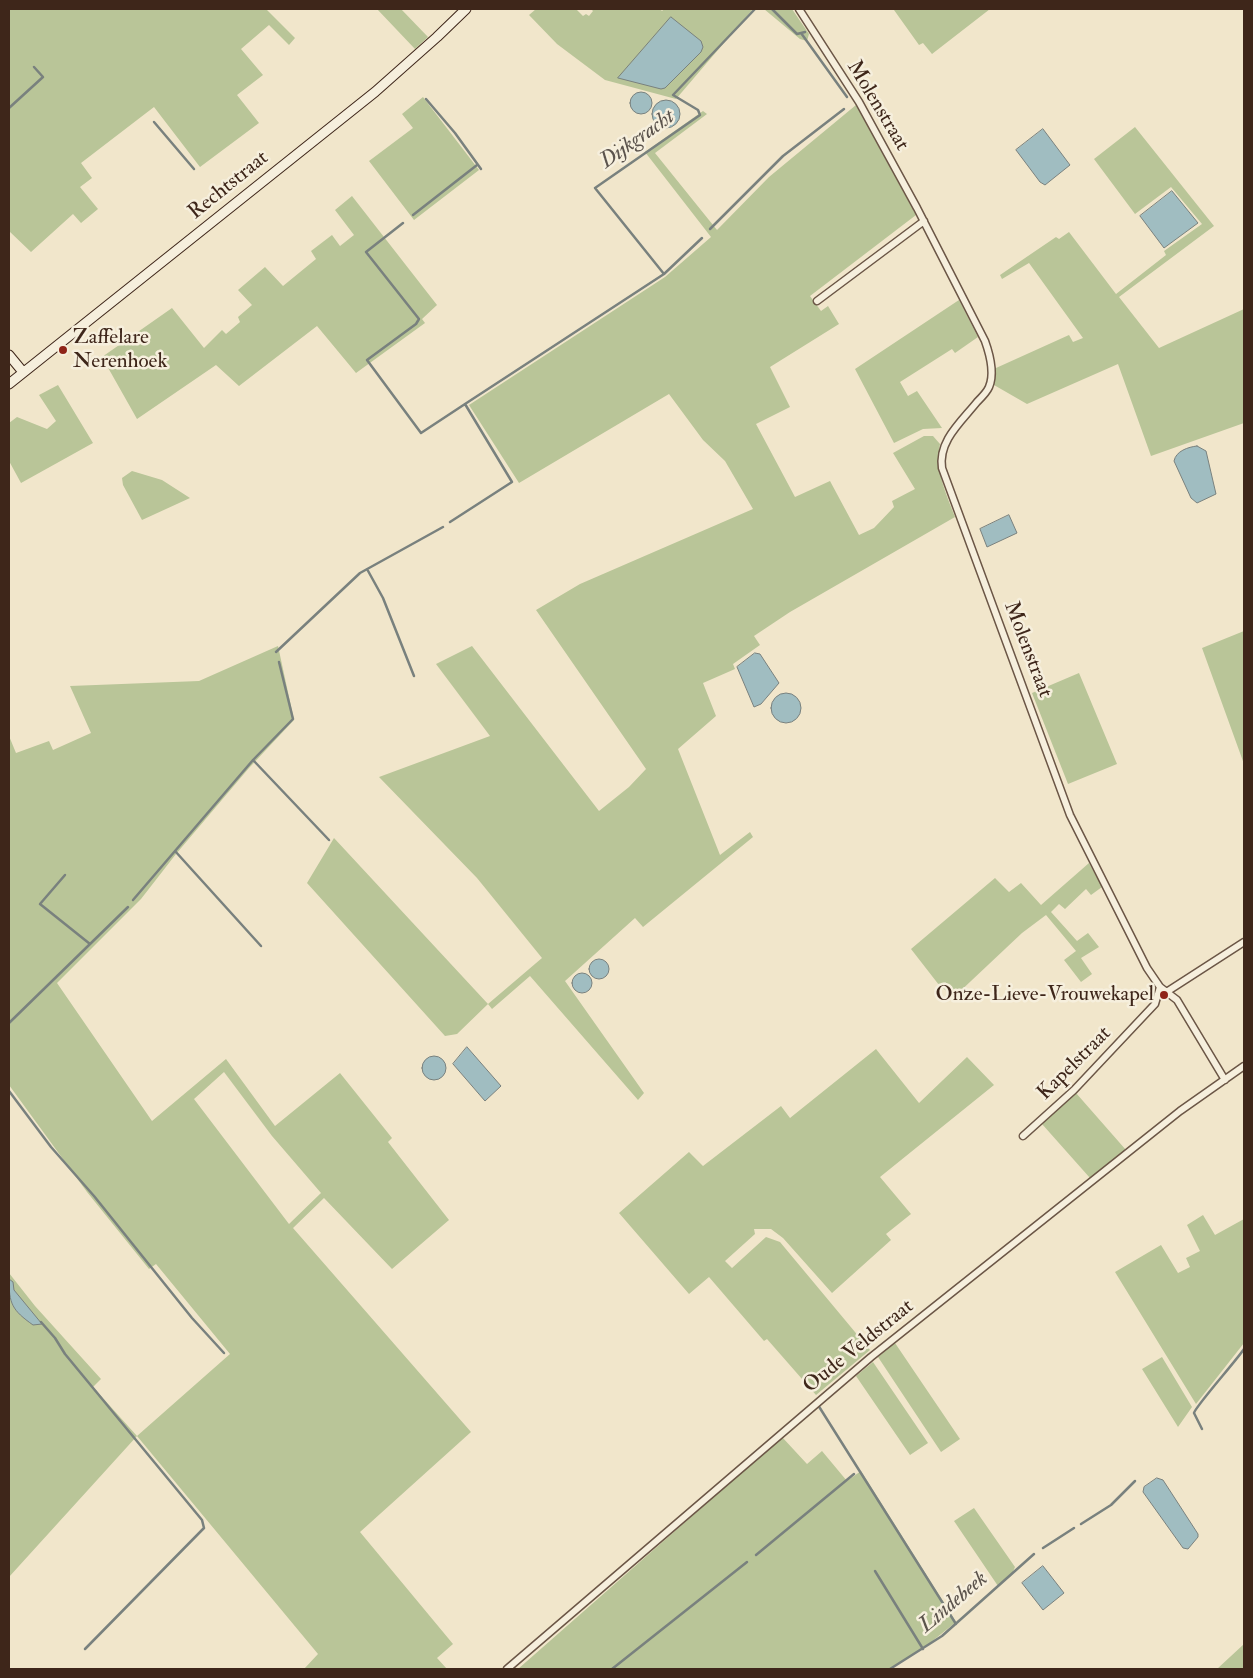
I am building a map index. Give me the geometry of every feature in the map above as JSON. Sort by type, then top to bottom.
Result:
[{"type":"street","name":"Rechtstraat","points":[[9,384],[375,92],[466,9]]},
{"type":"street","name":"Molenstraat","points":[[799,9],[859,102],[924,222],[985,341],[989,352],[991,376],[989,388],[943,447],[940,458],[942,468],[1070,815],[1147,968],[1160,987],[1168,991],[1177,1000],[1225,1080]]},
{"type":"street","points":[[817,301],[924,222]]},
{"type":"street","points":[[9,355],[23,372]]},
{"type":"street","points":[[1168,991],[1244,942]]},
{"type":"street","name":"Kapelstraat","points":[[1023,1136],[1074,1090],[1156,1004],[1160,987]]},
{"type":"street","name":"Oude Veldstraat","points":[[506,1669],[870,1357],[1180,1111],[1244,1066]]},
{"type":"green space","points":[[9,9],[266,9],[295,38],[289,45],[269,25],[241,49],[263,75],[237,95],[259,123],[200,167],[154,107],[81,163],[92,178],[80,187],[98,209],[81,223],[73,214],[31,252],[9,231]]},
{"type":"green space","points":[[377,9],[401,9],[428,37],[415,49]]},
{"type":"green space","points":[[536,9],[576,9],[583,16],[586,14],[589,16],[593,11],[591,9],[660,9],[662,11],[664,9],[753,9],[676,99],[605,80],[557,44],[529,15]]},
{"type":"green space","points":[[764,9],[792,9],[809,34],[807,41],[800,39]]},
{"type":"green space","points":[[891,9],[990,9],[932,54],[923,43],[919,45],[894,10]]},
{"type":"green space","points":[[423,97],[479,170],[414,220],[369,161],[413,128],[402,114]]},
{"type":"green space","points":[[856,105],[916,215],[810,296],[821,311],[828,306],[839,324],[770,367],[790,407],[756,424],[795,497],[830,481],[859,535],[874,528],[894,507],[892,501],[915,489],[893,453],[924,436],[933,436],[940,444],[940,473],[955,517],[790,612],[754,636],[760,645],[733,664],[735,669],[703,683],[716,716],[678,749],[720,855],[750,832],[753,837],[643,927],[635,918],[565,981],[644,1093],[638,1100],[530,976],[492,1009],[488,1004],[542,958],[477,878],[379,777],[490,736],[436,664],[472,646],[599,811],[629,787],[646,769],[536,610],[580,584],[753,509],[725,461],[703,440],[669,394],[519,483],[469,405],[665,277],[711,237],[645,152],[703,111],[707,114],[655,153],[717,230],[769,177]]},
{"type":"green space","points":[[1135,127],[1214,226],[1119,297],[1159,348],[1244,309],[1244,423],[1151,456],[1118,364],[1027,404],[994,385],[996,368],[1069,335],[1073,342],[1083,338],[1029,263],[1002,279],[1000,275],[1056,237],[1059,239],[1069,232],[1116,294],[1166,255],[1164,251],[1202,224],[1171,187],[1135,214],[1094,159]]},
{"type":"green space","points":[[352,196],[437,305],[422,319],[425,323],[356,373],[317,326],[239,386],[216,365],[137,419],[102,357],[172,308],[204,348],[222,330],[226,334],[240,322],[238,317],[252,305],[238,290],[265,267],[283,286],[316,259],[311,251],[332,235],[340,246],[354,235],[335,210]]},
{"type":"green space","points":[[959,300],[978,337],[955,353],[952,349],[900,382],[908,396],[917,391],[942,428],[923,429],[894,443],[855,369]]},
{"type":"green space","points":[[58,385],[93,443],[21,483],[9,461],[9,423],[17,417],[47,429],[56,421],[39,395]]},
{"type":"green space","points":[[132,471],[162,480],[190,498],[142,520],[123,485],[122,478]]},
{"type":"green space","points":[[1244,631],[1244,764],[1202,648]]},
{"type":"green space","points":[[278,646],[294,720],[249,768],[176,854],[141,899],[57,983],[152,1121],[226,1059],[275,1126],[340,1073],[392,1138],[388,1142],[449,1220],[392,1269],[324,1198],[293,1228],[471,1432],[360,1532],[453,1644],[437,1658],[447,1669],[304,1669],[318,1654],[137,1436],[230,1354],[156,1264],[149,1269],[87,1192],[9,1085],[9,736],[16,753],[49,741],[53,750],[91,733],[70,686],[199,681]],"holes":[[[224,1072],[272,1136],[321,1193],[289,1224],[194,1099]]]},
{"type":"green space","points":[[1079,673],[1117,764],[1068,784],[1032,693]]},
{"type":"green space","points":[[334,838],[488,1004],[457,1034],[445,1036],[307,883]]},
{"type":"green space","points":[[1089,863],[1102,887],[1091,895],[1086,889],[1065,909],[1059,904],[1051,912],[1077,941],[1088,933],[1099,947],[1081,958],[1092,974],[1081,982],[1064,960],[1076,951],[1046,915],[1022,933],[954,997],[939,985],[911,949],[995,878],[1009,892],[1021,883],[1041,905]]},
{"type":"green space","points":[[876,1049],[919,1103],[967,1057],[994,1085],[880,1177],[911,1214],[886,1234],[891,1240],[832,1293],[783,1238],[771,1229],[754,1229],[755,1234],[725,1261],[732,1268],[766,1237],[780,1242],[870,1350],[816,1395],[767,1339],[764,1341],[709,1277],[689,1294],[619,1213],[689,1152],[703,1166],[781,1106],[790,1118]]},
{"type":"green space","points":[[1076,1093],[1126,1150],[1090,1178],[1042,1124]]},
{"type":"green space","points":[[1203,1215],[1215,1235],[1244,1219],[1244,1343],[1196,1404],[1115,1272],[1161,1245],[1178,1273],[1190,1267],[1186,1258],[1200,1251],[1187,1225]]},
{"type":"green space","points":[[9,1273],[35,1306],[101,1379],[93,1387],[137,1436],[9,1577]]},
{"type":"green space","points":[[895,1343],[960,1439],[941,1452],[878,1357]]},
{"type":"green space","points":[[1162,1357],[1192,1407],[1178,1427],[1142,1369]]},
{"type":"green space","points":[[873,1362],[928,1443],[910,1455],[856,1376]]},
{"type":"green space","points":[[782,1437],[807,1464],[822,1451],[847,1481],[861,1471],[956,1622],[925,1647],[890,1669],[518,1669]]},
{"type":"green space","points":[[974,1508],[1015,1567],[1011,1576],[998,1586],[954,1521]]},
{"type":"green space","points":[[1244,1644],[1244,1669],[1217,1669]]},
{"type":"water","points":[[671,17],[701,41],[703,47],[701,52],[665,88],[661,89],[618,78]]},
{"type":"water","points":[[637,92],[645,92],[652,99],[652,107],[645,114],[637,114],[630,107],[630,99]]},
{"type":"water","points":[[666,100],[676,104],[680,114],[676,124],[666,128],[656,124],[652,114],[656,104]]},
{"type":"water","points":[[1043,129],[1070,165],[1045,185],[1040,182],[1016,150]]},
{"type":"water","points":[[1172,191],[1198,223],[1164,248],[1140,216]]},
{"type":"water","points":[[1197,446],[1206,451],[1216,494],[1197,503],[1191,498],[1174,461],[1180,452]]},
{"type":"water","points":[[1009,515],[1017,533],[987,547],[980,529]]},
{"type":"water","points":[[755,653],[760,654],[779,683],[761,704],[754,707],[737,667]]},
{"type":"water","points":[[786,693],[792,694],[800,702],[800,714],[792,722],[786,723],[780,722],[772,714],[771,708],[772,702],[780,694]]},
{"type":"water","points":[[599,959],[606,962],[609,969],[606,976],[599,979],[592,976],[589,969],[592,962]]},
{"type":"water","points":[[582,973],[589,976],[592,983],[589,990],[582,993],[575,990],[572,983],[575,976]]},
{"type":"water","points":[[467,1047],[501,1086],[485,1101],[453,1064]]},
{"type":"water","points":[[434,1056],[442,1060],[446,1068],[442,1076],[434,1080],[426,1076],[422,1068],[426,1060]]},
{"type":"water","points":[[9,1279],[13,1282],[14,1290],[42,1324],[33,1325],[20,1315],[13,1306]]},
{"type":"water","points":[[1157,1478],[1163,1480],[1198,1534],[1198,1537],[1188,1549],[1183,1548],[1143,1492],[1144,1487]]},
{"type":"water","points":[[1043,1566],[1064,1593],[1043,1610],[1022,1583]]},
{"type":"waterway","name":"Dijkgracht","points":[[450,522],[512,482],[465,404],[664,274],[595,188],[700,115],[698,110],[673,95],[755,9]]},
{"type":"waterway","name":"Dijkgracht","points":[[772,9],[797,34],[805,32]]},
{"type":"waterway","points":[[801,33],[847,97]]},
{"type":"waterway","points":[[9,108],[43,77],[34,67]]},
{"type":"waterway","name":"Dijkgracht","points":[[426,99],[455,133],[481,169]]},
{"type":"waterway","points":[[710,229],[783,156],[844,109]]},
{"type":"waterway","points":[[154,122],[194,169]]},
{"type":"waterway","points":[[413,215],[477,165]]},
{"type":"waterway","points":[[403,223],[366,252],[419,319],[416,324],[367,360],[421,433],[465,404]]},
{"type":"waterway","points":[[664,274],[702,238]]},
{"type":"waterway","points":[[276,652],[360,573],[443,527]]},
{"type":"waterway","points":[[367,569],[383,598],[414,676]]},
{"type":"waterway","points":[[133,900],[253,760],[293,719],[279,662]]},
{"type":"waterway","points":[[253,760],[329,840]]},
{"type":"waterway","points":[[175,851],[261,946]]},
{"type":"waterway","points":[[65,875],[40,904],[90,944]]},
{"type":"waterway","points":[[9,1023],[128,907]]},
{"type":"waterway","points":[[9,1091],[51,1147],[94,1196],[192,1318],[224,1353]]},
{"type":"waterway","points":[[41,1322],[55,1338],[65,1354],[202,1520],[204,1528],[85,1649]]},
{"type":"waterway","name":"Lindebeek","points":[[1202,1429],[1194,1413],[1196,1409],[1244,1349]]},
{"type":"waterway","points":[[818,1405],[956,1624]]},
{"type":"waterway","points":[[756,1555],[854,1474]]},
{"type":"waterway","name":"Lindebeek","points":[[1081,1524],[1111,1505],[1135,1481]]},
{"type":"waterway","name":"Lindebeek","points":[[1043,1548],[1074,1528]]},
{"type":"waterway","name":"Lindebeek","points":[[890,1669],[942,1636],[1034,1554]]},
{"type":"waterway","points":[[612,1669],[747,1562]]},
{"type":"waterway","points":[[875,1571],[923,1649]]},
{"type":"place","name":"Zaffelare Nerenhoek","points":[[63,350]]},
{"type":"place","name":"Onze-Lieve-Vrouwekapel","points":[[1164,995]]}]
